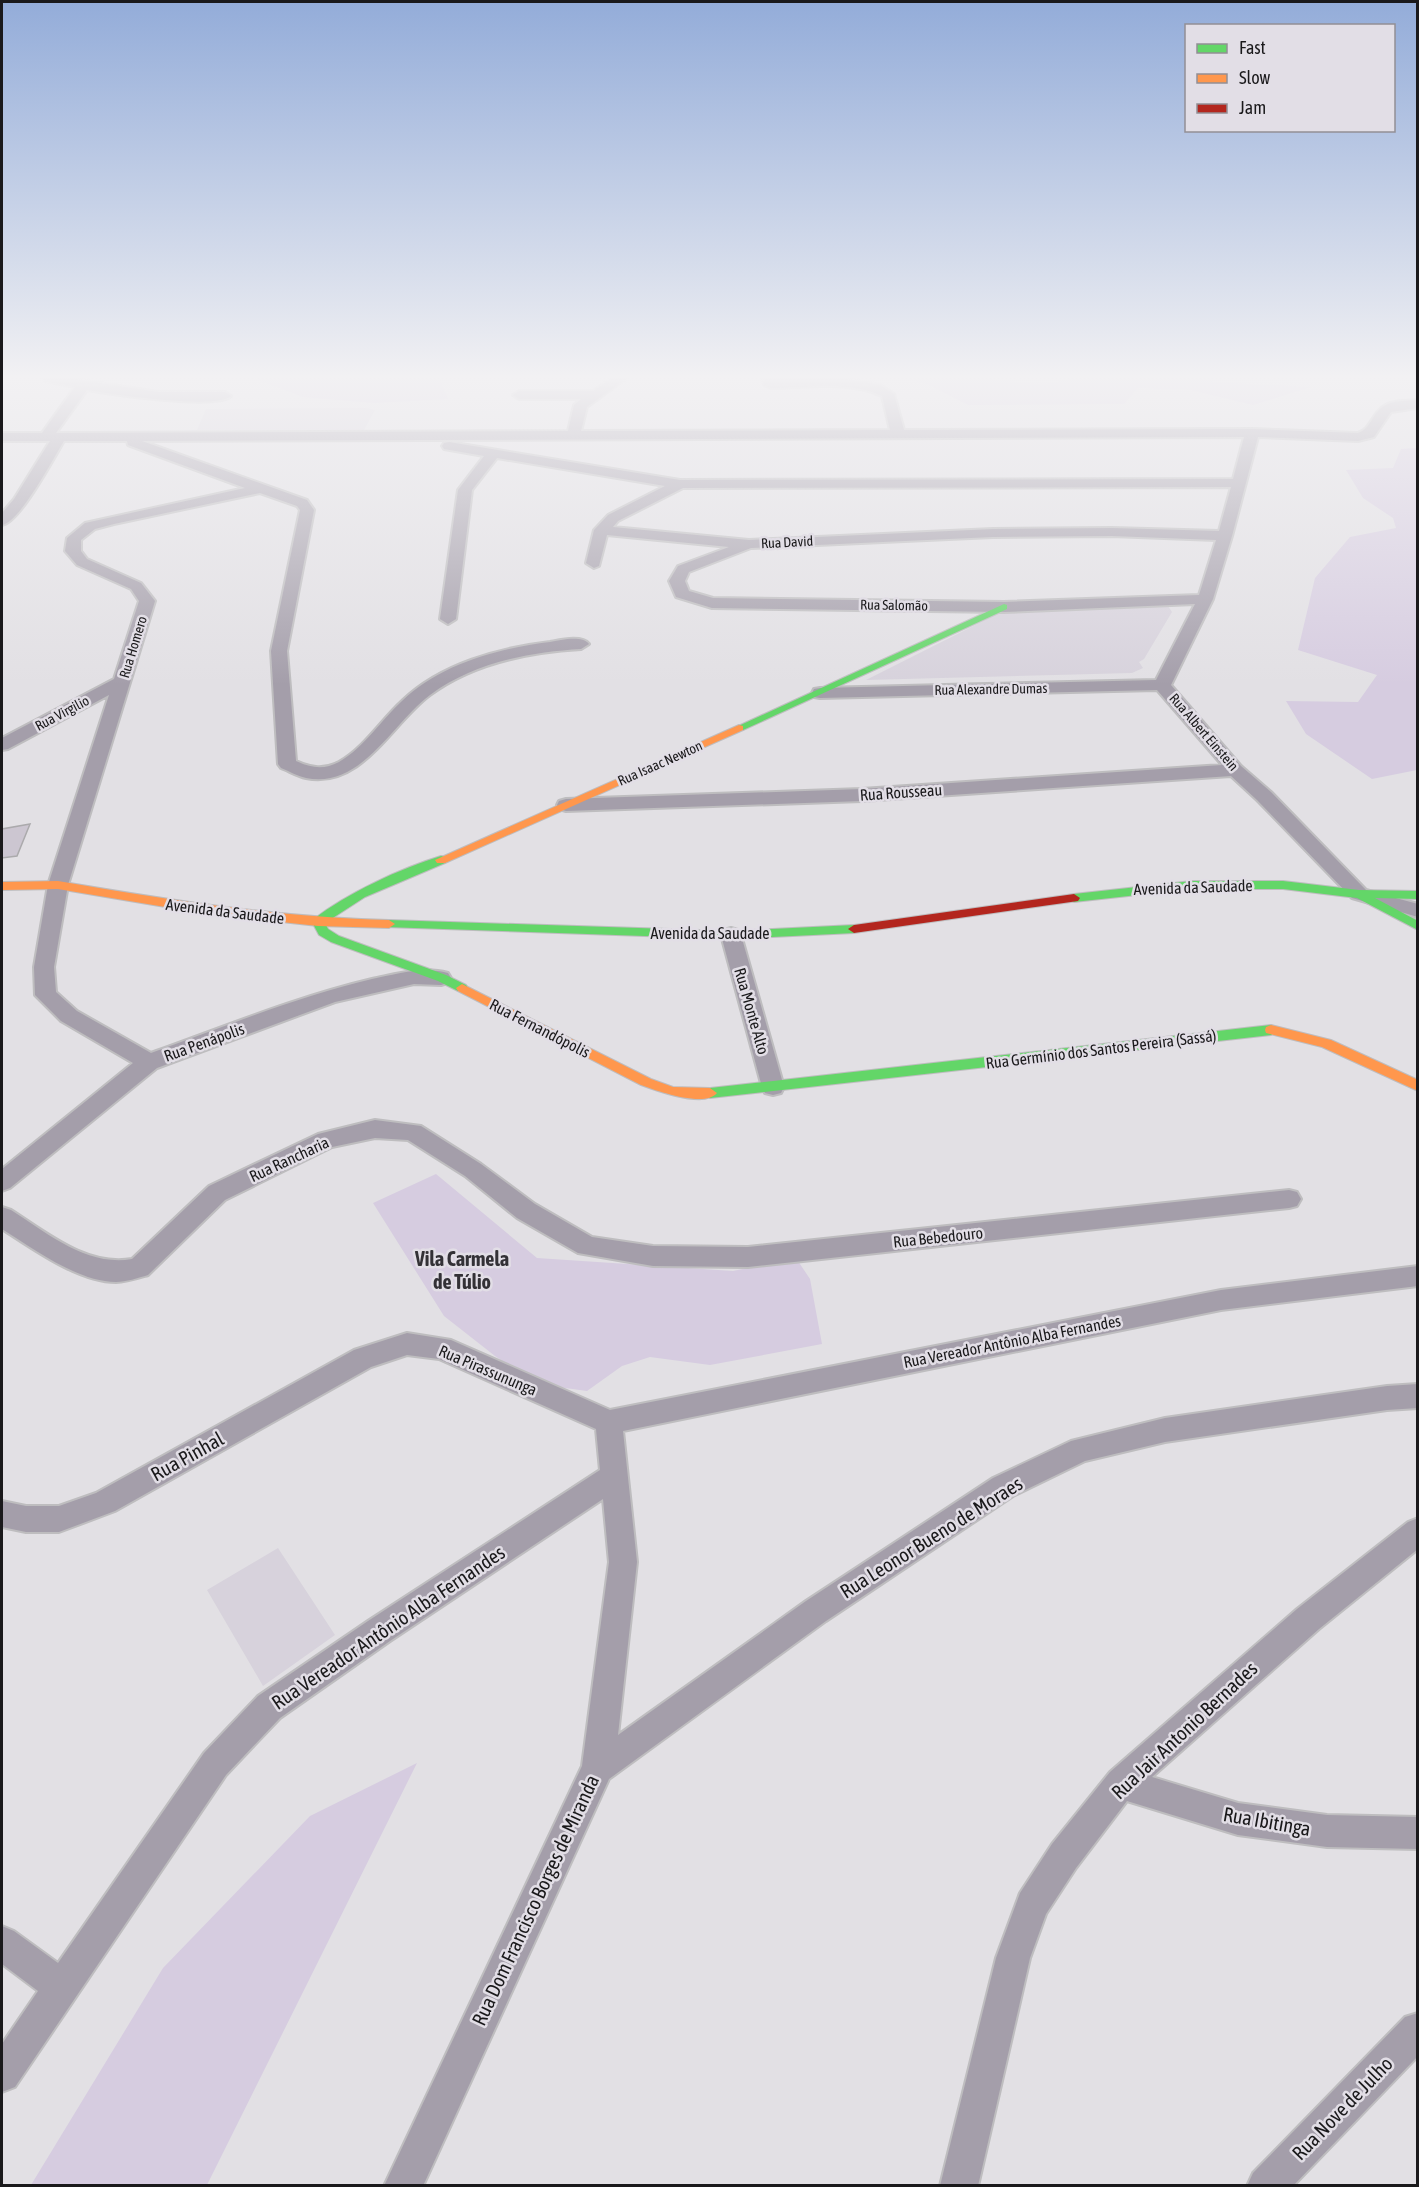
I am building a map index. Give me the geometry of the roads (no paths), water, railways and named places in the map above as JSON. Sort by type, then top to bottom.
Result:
[{"type":"street","points":[[2,521],[20,501],[31,480]]},
{"type":"street","points":[[237,480],[303,503],[308,510],[279,651],[287,764],[298,771],[318,774],[341,768],[362,756],[406,706],[425,691],[493,658],[525,650],[581,644]]},
{"type":"street","points":[[448,619],[465,490],[471,480]]},
{"type":"street","points":[[656,480],[680,484],[1239,483]]},
{"type":"street","name":"Rua Albert Einstein","points":[[1240,480],[1205,599],[1162,685],[1235,770],[1264,795],[1359,894]]},
{"type":"street","points":[[594,563],[601,530],[613,518],[680,484]]},
{"type":"street","name":"Rua Homero","points":[[149,1062],[69,1016],[46,995],[44,967],[58,885],[147,601],[136,586],[82,562],[73,550],[74,538],[90,526],[112,520],[261,489]]},
{"type":"street","name":"Rua David","points":[[601,530],[749,544],[993,533],[1112,532],[1225,536]]},
{"type":"street","name":"Rua Salomão","points":[[749,544],[683,569],[677,581],[682,594],[712,603],[1004,607],[1205,599]]},
{"type":"street","name":"Rua Isaac Newton","points":[[318,922],[333,909],[349,900],[820,693],[1004,607]]},
{"type":"street","name":"Rua Virgilio","points":[[2,746],[123,681]]},
{"type":"street","name":"Rua Alexandre Dumas","points":[[820,693],[1162,685]]},
{"type":"street","name":"Rua Rousseau","points":[[566,805],[862,795],[1235,770]]},
{"type":"street","name":"Avenida da Saudade","points":[[2,886],[58,885],[201,909],[318,922],[731,935],[872,928],[1121,891],[1192,885],[1283,885],[1359,894],[1418,895]]},
{"type":"street","points":[[1359,894],[1418,911]]},
{"type":"street","points":[[1359,894],[1418,926]]},
{"type":"street","name":"Rua Fernandópolis","points":[[318,922],[323,932],[335,939],[442,978],[646,1082],[672,1092],[713,1093],[773,1087]]},
{"type":"street","name":"Rua Monte Alto","points":[[731,935],[773,1087]]},
{"type":"street","name":"Rua Penápolis","points":[[2,1182],[149,1062],[332,996],[414,977],[442,978]]},
{"type":"street","name":"Rua Germínio dos Santos Pereira (Sassá)","points":[[773,1087],[1267,1030],[1290,1031],[1320,1040],[1418,1086]]},
{"type":"street","name":"Rua Rancharia","points":[[2,1216],[56,1251],[97,1269],[116,1272],[139,1269],[217,1193],[327,1140],[375,1129],[413,1132],[473,1170],[526,1211],[587,1246]]},
{"type":"street","name":"Rua Bebedouro","points":[[587,1246],[653,1256],[748,1257],[1289,1199]]},
{"type":"street","name":"Rua Vereador Antônio Alba Fernandes","points":[[609,1422],[1221,1300],[1418,1276]]},
{"type":"street","name":"Rua Pirassununga","points":[[363,1358],[407,1344],[442,1348],[609,1422]]},
{"type":"street","name":"Rua Pinhal","points":[[2,1514],[26,1519],[59,1519],[105,1502],[363,1358]]},
{"type":"street","name":"Rua Leonor Bueno de Moraes","points":[[598,1767],[816,1611],[993,1494],[1081,1450],[1165,1430],[1364,1401],[1418,1396]]},
{"type":"street","name":"Rua Dom Francisco Borges de Miranda","points":[[403,2186],[598,1767],[623,1562],[609,1422]]},
{"type":"street","name":"Rua Vereador Antônio Alba Fernandes","points":[[2,2074],[215,1764],[269,1707],[616,1475]]},
{"type":"street","name":"Rua Jair Antonio Bernades","points":[[959,2186],[1013,1958],[1032,1905],[1064,1856],[1121,1783],[1308,1618],[1418,1531]]},
{"type":"street","name":"Rua Ibitinga","points":[[1121,1783],[1238,1820],[1327,1831],[1418,1833]]},
{"type":"street","points":[[2,1943],[61,1986]]},
{"type":"street","name":"Rua Nove de Julho","points":[[1266,2186],[1418,2030]]},
{"type":"district","name":"Vila Carmela de Túlio","points":[[462,1270]]}]
